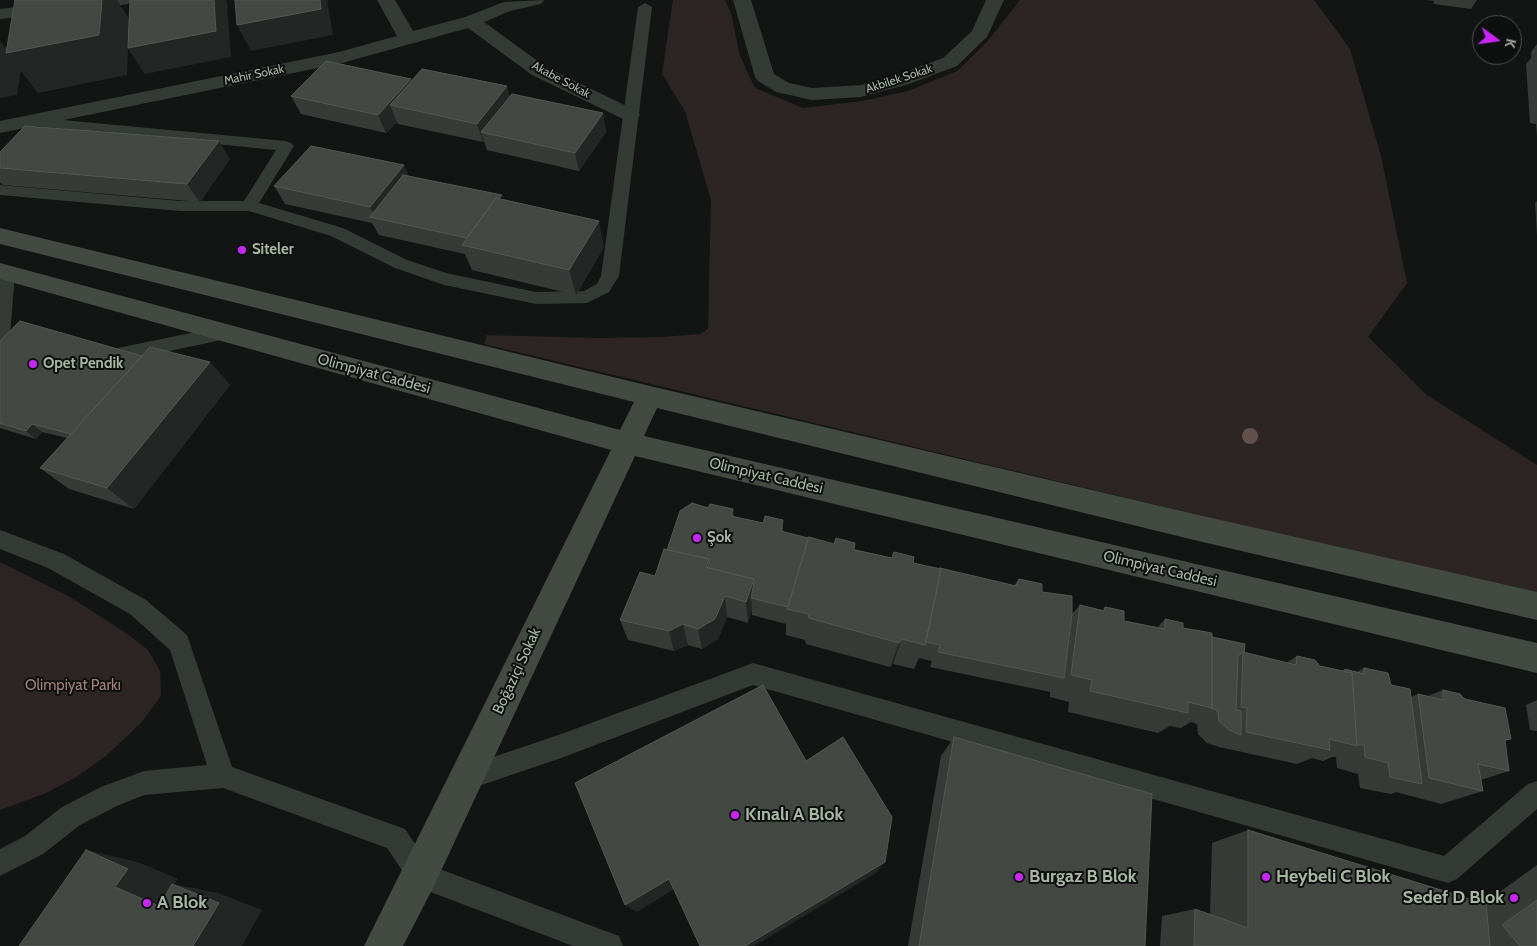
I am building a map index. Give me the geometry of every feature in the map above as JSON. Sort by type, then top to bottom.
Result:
[{"type":"main road","points":[[0,236],[650,396],[1190,526],[1537,606]]},
{"type":"main road","name":"Olimpiyat Caddesi","points":[[3,272],[626,443],[1537,658]]},
{"type":"main road","name":"Boğaziçi Sokak","points":[[384,946],[650,396]]},
{"type":"street","points":[[0,14],[122,0]]},
{"type":"street","points":[[386,0],[408,39]]},
{"type":"street","name":"Mahir Sokak","points":[[0,127],[342,57],[471,21],[508,3],[535,0]]},
{"type":"street","name":"Akbilek Sokak","points":[[742,0],[765,77],[783,88],[812,94],[861,91],[902,80],[950,62],[980,32],[995,0]]},
{"type":"street","name":"Akabe Sokak","points":[[471,21],[539,71],[630,115]]},
{"type":"lane","points":[[0,190],[180,206],[249,206],[278,213],[337,232],[401,264],[444,279],[536,298],[587,297],[603,288],[610,276],[644,7]]},
{"type":"lane","points":[[31,122],[286,146],[249,206]]},
{"type":"lane","points":[[3,272],[2,341],[47,352]]},
{"type":"lane","points":[[83,362],[225,333]]},
{"type":"lane","points":[[0,539],[56,561],[138,607],[179,643],[223,776]]},
{"type":"lane","points":[[466,778],[564,745],[753,674],[1448,870],[1537,793]]},
{"type":"lane","points":[[0,863],[34,844],[71,816],[110,796],[144,783],[223,776],[396,838],[420,875],[609,946]]},
{"type":"green space","points":[[673,0],[725,0],[731,13],[740,56],[755,88],[803,108],[862,101],[908,91],[957,71],[986,43],[1020,0],[1314,0],[1350,49],[1381,156],[1407,283],[1368,337],[1427,395],[1537,465],[1537,596],[484,344],[487,335],[598,338],[662,337],[700,334],[708,329],[711,200],[685,111],[662,74]]},
{"type":"green space","name":"Olimpiyat Parkı","points":[[0,562],[70,597],[126,633],[148,650],[160,671],[161,696],[141,723],[107,755],[78,776],[46,793],[0,810]]},
{"type":"building","points":[[15,0],[102,0],[99,35],[6,53]]},
{"type":"building","points":[[130,0],[214,0],[216,31],[128,48]]},
{"type":"building","points":[[235,0],[320,0],[321,9],[237,25]]},
{"type":"building","points":[[326,61],[411,79],[378,115],[291,96]]},
{"type":"building","points":[[422,69],[507,86],[477,124],[390,105]]},
{"type":"building","points":[[512,94],[603,113],[575,153],[481,132]]},
{"type":"building","points":[[25,126],[219,141],[187,184],[0,168],[0,152]]},
{"type":"building","points":[[311,146],[404,165],[370,207],[274,186]]},
{"type":"building","points":[[403,175],[502,195],[499,199],[496,198],[467,238],[370,217]]},
{"type":"building","points":[[496,198],[599,221],[569,270],[462,245]]},
{"type":"building","points":[[20,321],[142,356],[71,434],[32,424],[26,431],[0,423],[0,341]]},
{"type":"building","points":[[150,347],[210,362],[107,488],[40,468]]},
{"type":"building","points":[[692,503],[708,508],[710,504],[733,509],[731,516],[763,523],[765,516],[783,520],[781,531],[808,538],[788,607],[751,598],[754,579],[708,568],[709,559],[667,550],[680,511]]},
{"type":"building","points":[[809,537],[834,544],[836,538],[855,543],[854,550],[892,558],[894,552],[914,557],[913,563],[941,569],[925,645],[902,639],[899,643],[809,618],[808,614],[787,609]]},
{"type":"building","points":[[664,549],[709,559],[706,567],[754,579],[746,602],[725,596],[715,619],[698,629],[683,624],[669,631],[620,620],[640,572],[655,576]]},
{"type":"building","points":[[940,568],[1016,586],[1019,579],[1042,584],[1042,592],[1072,596],[1072,614],[1064,678],[938,652],[940,645],[926,642]]},
{"type":"building","points":[[1080,605],[1104,611],[1105,607],[1124,611],[1124,621],[1165,629],[1165,619],[1183,623],[1183,628],[1212,633],[1212,708],[1188,702],[1188,713],[1090,691],[1092,680],[1071,675]]},
{"type":"building","points":[[1212,637],[1245,644],[1244,653],[1238,656],[1236,710],[1241,711],[1241,735],[1229,730],[1219,721],[1218,711],[1211,708]]},
{"type":"building","points":[[1243,652],[1296,665],[1297,656],[1315,660],[1320,666],[1352,673],[1357,746],[1329,739],[1330,750],[1246,732],[1247,708],[1241,707]]},
{"type":"building","points":[[1364,668],[1388,673],[1391,685],[1410,689],[1422,784],[1390,777],[1388,763],[1365,757],[1364,745],[1357,745],[1352,673],[1345,672],[1345,669],[1364,674]]},
{"type":"building","name":"Kınalı A Blok","points":[[763,685],[806,761],[843,737],[892,817],[885,862],[745,946],[700,946],[669,879],[625,905],[575,783]]},
{"type":"building","points":[[1443,690],[1460,694],[1465,699],[1505,708],[1511,739],[1505,740],[1509,771],[1478,764],[1483,791],[1429,778],[1418,694],[1443,700]]},
{"type":"building","name":"Burgaz B Blok","points":[[954,737],[1152,794],[1145,946],[919,946]]},
{"type":"building","name":"Heybeli C Blok","points":[[1248,830],[1486,904],[1490,946],[1194,946],[1195,909],[1248,928]]},
{"type":"building","points":[[86,850],[128,869],[115,887],[159,906],[172,884],[219,903],[193,946],[19,946]]},
{"type":"building","points":[[1537,900],[1537,946],[1520,946],[1502,925]]},
{"type":"place","name":"Siteler","points":[[242,250]]},
{"type":"place","name":"Opet Pendik","points":[[33,364]]},
{"type":"place","name":"Şok","points":[[697,538]]},
{"type":"place","name":"Kınalı A Blok","points":[[735,815]]},
{"type":"place","name":"Burgaz B Blok","points":[[1019,877]]},
{"type":"place","name":"Heybeli C Blok","points":[[1266,877]]},
{"type":"place","name":"Sedef D Blok","points":[[1514,898]]},
{"type":"place","name":"A Blok","points":[[147,903]]}]
